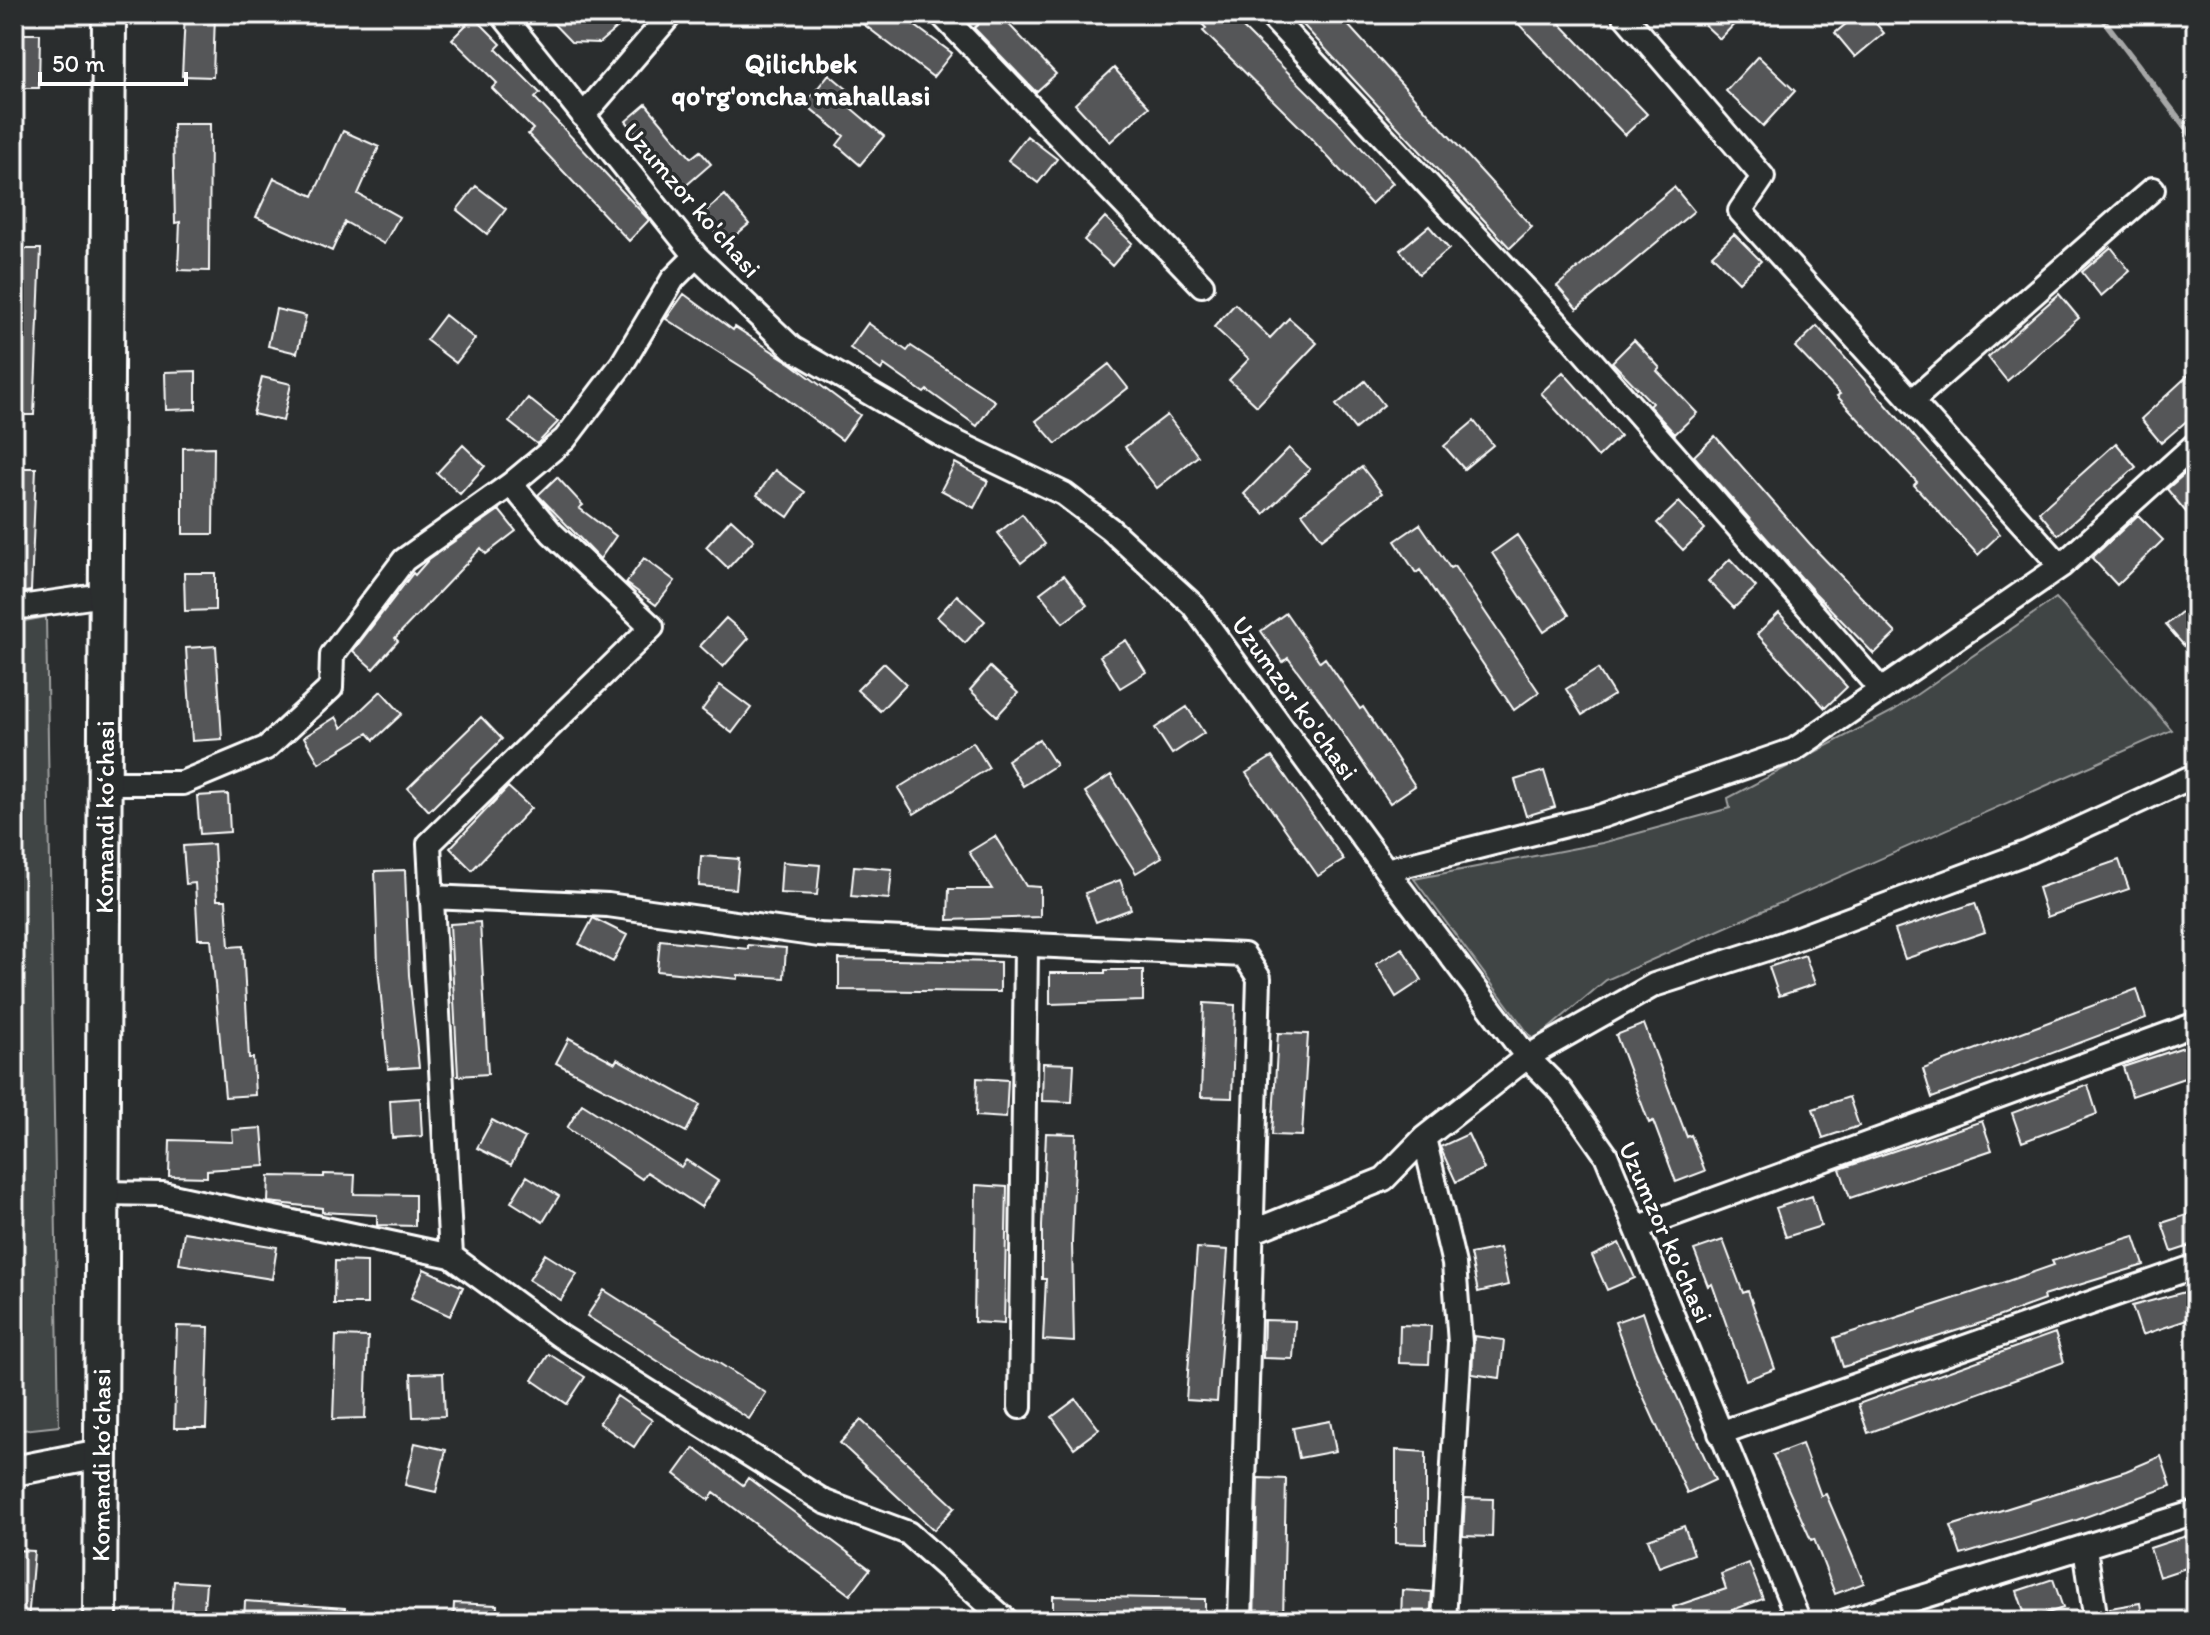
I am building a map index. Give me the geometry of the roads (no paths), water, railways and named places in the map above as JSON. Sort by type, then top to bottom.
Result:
[{"type":"main road","name":"Komandi ko‘chasi","points":[[100,1621],[109,14]]},
{"type":"street","name":"Uzumzor ko'chasi","points":[[502,14],[696,256],[792,348],[943,436],[1064,494],[1110,529],[1193,605],[1386,870],[1527,1057],[1561,1091],[1606,1155],[1639,1227],[1720,1433],[1799,1621]]},
{"type":"street","points":[[583,116],[671,14]]},
{"type":"street","points":[[941,14],[1202,285]]},
{"type":"street","points":[[1269,14],[1575,342],[1881,690]]},
{"type":"street","points":[[1623,14],[1763,177],[1740,211],[2061,566]]},
{"type":"street","points":[[1912,401],[2153,189]]},
{"type":"street","points":[[103,783],[182,783],[266,748],[331,688],[332,655],[404,560],[511,484],[565,439],[622,364],[673,279],[696,256]]},
{"type":"street","points":[[1386,870],[1602,816],[1794,750],[2061,566],[2196,444]]},
{"type":"street","points":[[451,1256],[429,844],[652,627],[552,533],[511,484]]},
{"type":"street","points":[[14,608],[104,595]]},
{"type":"street","points":[[1254,1231],[1384,1179],[1424,1138],[1527,1057],[1654,985],[1779,945],[2028,852],[2196,775]]},
{"type":"street","points":[[431,897],[608,905],[819,935],[1244,955],[1259,978],[1254,1231],[1240,1621]]},
{"type":"street","points":[[1020,1407],[1026,947]]},
{"type":"street","points":[[1639,1227],[2196,1024]]},
{"type":"street","points":[[1424,1138],[1454,1264],[1460,1343],[1444,1621]]},
{"type":"street","points":[[101,1193],[163,1194],[451,1256],[560,1336],[825,1502],[908,1533],[1007,1621]]},
{"type":"street","points":[[1720,1433],[2196,1266]]},
{"type":"street","points":[[14,1471],[100,1454]]},
{"type":"street","points":[[1854,1620],[2196,1512]]},
{"type":"street","points":[[2085,1548],[2096,1621]]},
{"type":"waterway","points":[[2099,14],[2196,141]]},
{"type":"district","name":"Qilichbek qo'rg'oncha mahallasi","points":[[801,79]]}]
